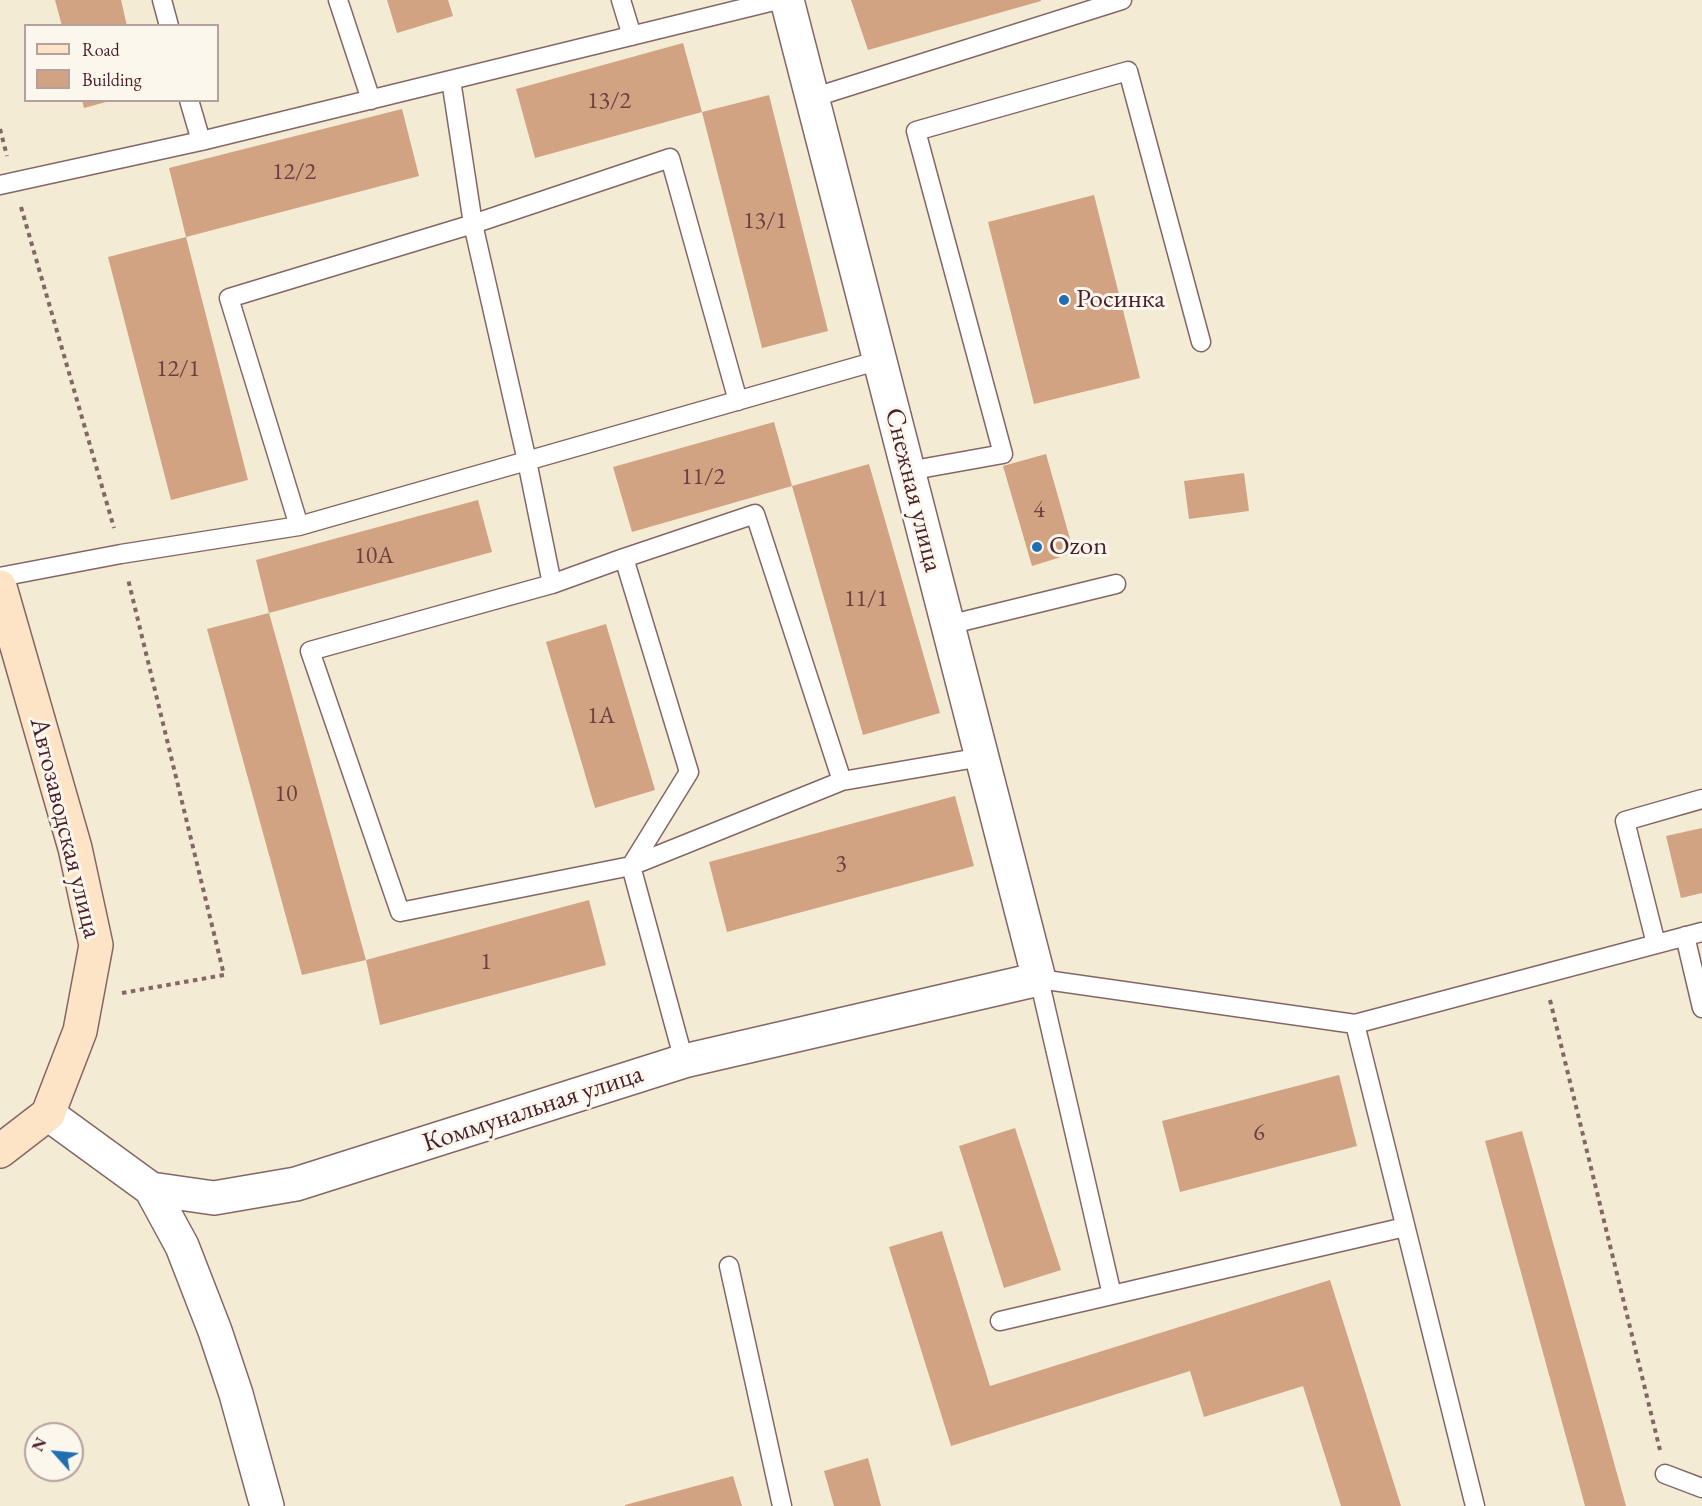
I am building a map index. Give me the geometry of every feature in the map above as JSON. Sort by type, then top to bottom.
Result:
[{"type":"main road","name":"Автозаводская улица","points":[[0,587],[75,848],[96,945],[80,1031],[48,1114]]},
{"type":"main road","points":[[0,1150],[48,1114]]},
{"type":"street","name":"Снежная улица","points":[[787,0],[1039,979]]},
{"type":"street","name":"Коммунальная улица","points":[[48,1114],[151,1189],[214,1198],[296,1184],[684,1061],[1039,979]]},
{"type":"street","points":[[151,1189],[182,1246],[215,1331],[236,1394],[267,1506]]},
{"type":"lane","points":[[162,0],[168,24]]},
{"type":"lane","points":[[338,0],[371,100]]},
{"type":"lane","points":[[621,0],[632,36]]},
{"type":"lane","points":[[7,183],[201,141],[778,0]]},
{"type":"lane","points":[[812,98],[1122,0]]},
{"type":"lane","points":[[908,471],[1003,454],[916,130],[1128,71],[1201,342]]},
{"type":"lane","points":[[451,80],[473,224],[527,461],[552,584]]},
{"type":"lane","points":[[190,102],[201,141]]},
{"type":"lane","points":[[299,526],[229,298],[473,224],[670,158],[738,401]]},
{"type":"lane","points":[[0,577],[121,554],[299,526],[880,360]]},
{"type":"lane","points":[[842,781],[755,514],[552,584],[310,651],[400,912],[631,866],[842,781],[982,757]]},
{"type":"lane","points":[[624,558],[689,772],[631,866],[684,1061]]},
{"type":"lane","points":[[948,625],[1116,584]]},
{"type":"lane","points":[[1656,944],[1625,821],[1702,800]]},
{"type":"lane","points":[[1112,1295],[1039,979],[1355,1024],[1693,934],[1702,1008]]},
{"type":"lane","points":[[1355,1024],[1475,1506]]},
{"type":"lane","points":[[1000,1321],[1405,1227]]},
{"type":"lane","points":[[729,1266],[782,1506]]},
{"type":"lane","points":[[1665,1474],[1702,1488]]},
{"type":"path","points":[[0,129],[7,183],[121,554],[224,975],[86,999]]},
{"type":"path","points":[[1544,974],[1665,1474]]},
{"type":"building","points":[[55,0],[121,0],[127,24],[61,24]]},
{"type":"building","points":[[387,0],[448,0],[453,16],[397,33]]},
{"type":"building","points":[[851,0],[1041,0],[1041,1],[868,50]]},
{"type":"building","points":[[683,43],[702,112],[535,158],[516,89]]},
{"type":"building","points":[[769,95],[828,331],[762,348],[702,112]]},
{"type":"building","points":[[82,102],[106,102],[84,108]]},
{"type":"building","points":[[402,109],[419,176],[186,237],[169,168]]},
{"type":"building","name":"Росинка","points":[[1094,195],[1140,378],[1034,404],[988,222]]},
{"type":"building","points":[[186,237],[248,480],[171,500],[108,257]]},
{"type":"building","points":[[774,422],[792,486],[632,532],[613,467]]},
{"type":"building","points":[[1046,454],[1074,553],[1032,566],[1003,466]]},
{"type":"building","points":[[869,464],[940,713],[863,735],[792,486]]},
{"type":"building","points":[[1244,473],[1249,511],[1189,519],[1184,481]]},
{"type":"building","points":[[478,500],[492,552],[269,613],[256,560]]},
{"type":"building","points":[[269,613],[366,960],[302,975],[207,629]]},
{"type":"building","points":[[606,624],[655,790],[595,808],[546,642]]},
{"type":"building","points":[[955,796],[974,866],[727,932],[709,862]]},
{"type":"building","points":[[1702,828],[1702,893],[1681,898],[1666,836]]},
{"type":"building","points":[[589,900],[606,965],[380,1025],[366,960]]},
{"type":"building","points":[[1339,1075],[1357,1146],[1180,1192],[1162,1121]]},
{"type":"building","points":[[1015,1128],[1061,1270],[1004,1288],[959,1146]]},
{"type":"building","points":[[1522,1131],[1626,1506],[1585,1506],[1485,1141]]},
{"type":"building","points":[[942,1231],[990,1386],[1330,1280],[1401,1506],[1341,1506],[1303,1386],[1204,1417],[1190,1371],[951,1446],[889,1247]]},
{"type":"building","points":[[868,1458],[881,1506],[834,1506],[824,1471]]},
{"type":"building","points":[[733,1476],[742,1506],[625,1506],[625,1505]]},
{"type":"place","name":"Росинка","points":[[1064,300]]},
{"type":"place","name":"Ozon","points":[[1037,547]]}]
